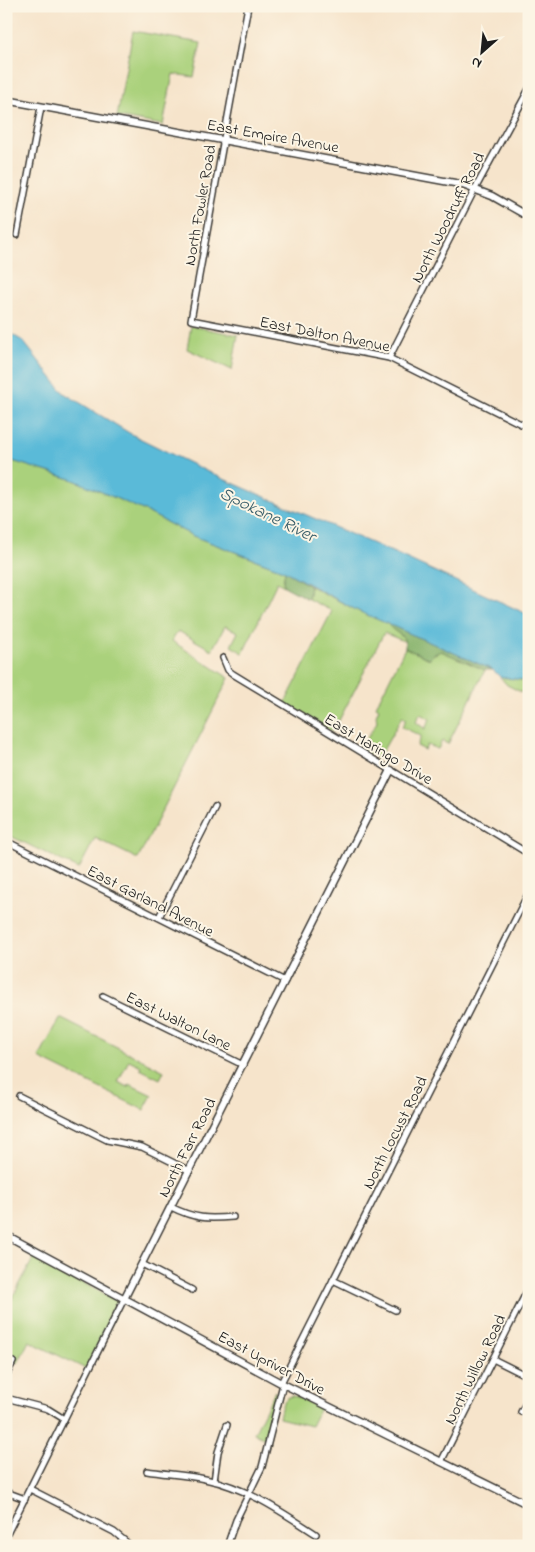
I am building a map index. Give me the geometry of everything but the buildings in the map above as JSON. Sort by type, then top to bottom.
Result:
[{"type":"street","name":"North Fowler Road","points":[[191,320],[248,6]]},
{"type":"street","name":"North Woodruff Road","points":[[389,358],[529,89]]},
{"type":"street","name":"East Empire Avenue","points":[[6,100],[450,182],[476,189],[529,217]]},
{"type":"street","points":[[17,235],[41,107]]},
{"type":"street","name":"East Dalton Avenue","points":[[191,320],[389,358],[521,424],[529,426]]},
{"type":"street","name":"East Maringo Drive","points":[[223,658],[228,670],[233,674],[529,854]]},
{"type":"street","name":"North Farr Road","points":[[6,1536],[391,770]]},
{"type":"street","points":[[159,918],[215,807]]},
{"type":"street","name":"East Garland Avenue","points":[[6,841],[285,982]]},
{"type":"street","name":"North Locust Road","points":[[228,1546],[236,1520],[262,1468],[282,1383],[529,892]]},
{"type":"street","name":"East Walton Lane","points":[[103,996],[243,1065]]},
{"type":"street","points":[[19,1096],[107,1140],[142,1147],[190,1170]]},
{"type":"street","points":[[171,1207],[200,1219],[232,1217]]},
{"type":"street","name":"East Upriver Drive","points":[[6,1235],[282,1383],[529,1505]]},
{"type":"street","points":[[142,1264],[192,1290]]},
{"type":"street","points":[[333,1280],[395,1310]]},
{"type":"street","name":"North Willow Road","points":[[441,1462],[529,1287]]},
{"type":"street","points":[[493,1359],[529,1377]]},
{"type":"street","points":[[6,1376],[13,1362]]},
{"type":"street","points":[[6,1398],[48,1409],[64,1419]]},
{"type":"street","points":[[521,1412],[529,1398]]},
{"type":"street","points":[[214,1481],[218,1452],[227,1425]]},
{"type":"street","points":[[147,1471],[206,1479],[249,1494],[264,1501],[316,1534]]},
{"type":"street","points":[[30,1489],[114,1532],[131,1546]]},
{"type":"street","points":[[6,1492],[25,1499]]},
{"type":"green space","points":[[133,31],[201,43],[194,77],[173,74],[163,125],[117,117]]},
{"type":"green space","points":[[191,326],[238,335],[232,370],[187,349]]},
{"type":"green space","points":[[6,459],[74,480],[143,510],[193,536],[285,571],[284,586],[277,582],[243,653],[231,646],[238,632],[225,626],[212,650],[178,631],[172,641],[229,678],[138,859],[95,838],[79,869],[6,834]]},
{"type":"green space","points":[[285,571],[310,586],[308,599],[284,586]]},
{"type":"green space","points":[[310,586],[388,624],[406,642],[384,633],[333,732],[285,703],[332,611],[308,599]]},
{"type":"green space","points":[[388,624],[493,670],[485,670],[441,651],[432,655],[430,659],[405,648],[402,636]]},
{"type":"green space","points":[[405,648],[430,659],[432,655],[441,651],[485,670],[448,744],[442,741],[438,749],[427,745],[425,750],[417,746],[421,736],[402,727],[406,719],[402,717],[378,759],[361,748],[377,722],[376,715],[379,708],[376,706]],"holes":[[[420,714],[430,719],[425,729],[416,722]]]},
{"type":"green space","points":[[500,677],[529,681],[529,696],[507,685]]},
{"type":"green space","points":[[60,1018],[164,1071],[160,1079],[140,1069],[141,1066],[129,1060],[118,1082],[128,1087],[129,1084],[152,1095],[144,1110],[39,1058]]},
{"type":"green space","points":[[34,1257],[120,1302],[86,1369],[29,1341],[18,1363],[6,1357],[6,1310]]},
{"type":"green space","points":[[275,1391],[276,1394],[265,1439],[254,1433]]},
{"type":"green space","points":[[292,1396],[320,1408],[311,1426],[279,1418],[284,1402],[288,1397]]},
{"type":"water","name":"Spokane River","points":[[6,331],[23,341],[64,393],[131,434],[212,474],[399,555],[529,615],[529,681],[500,677],[493,670],[358,611],[283,570],[193,536],[143,510],[74,480],[6,459]]}]
